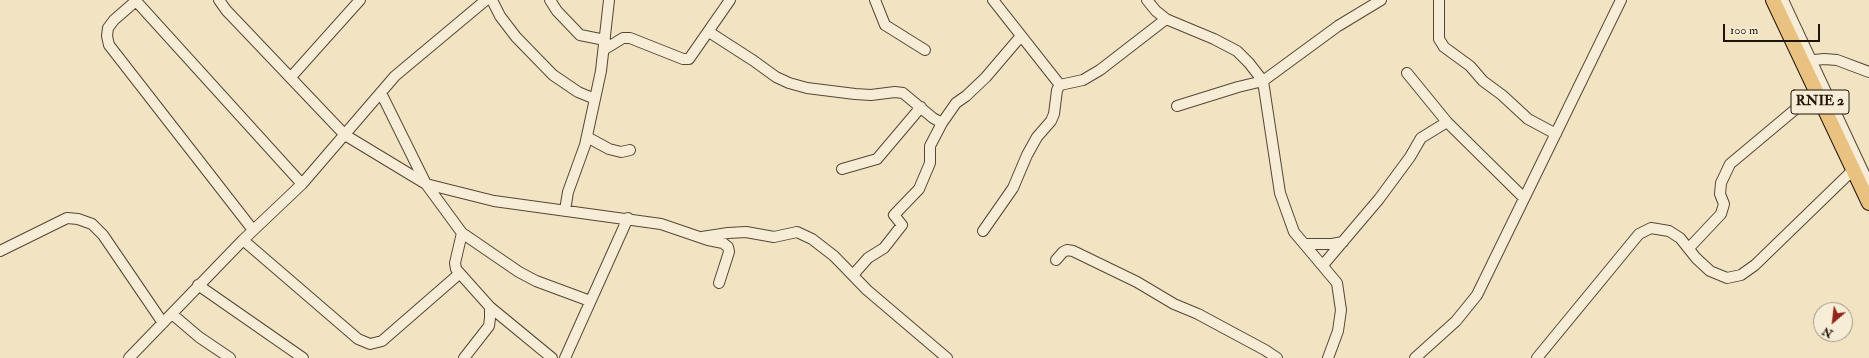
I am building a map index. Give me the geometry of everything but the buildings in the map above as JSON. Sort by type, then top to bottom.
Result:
[{"type":"highway","name":"RNIE 2","points":[[1773,0],[1806,60],[1816,92],[1869,203]]},
{"type":"street","points":[[253,230],[109,45],[107,36],[108,28],[114,20],[137,0],[302,184]]},
{"type":"street","points":[[219,0],[226,10],[345,135],[426,184],[494,200],[628,218],[661,224],[700,238],[723,243],[728,247],[729,252],[719,283]]},
{"type":"street","points":[[291,77],[360,0]]},
{"type":"street","points":[[128,358],[163,324],[198,285],[253,230],[302,184],[381,93],[408,65],[486,0]]},
{"type":"street","points":[[492,0],[500,16],[516,37],[553,75],[578,92],[595,99]]},
{"type":"street","points":[[550,0],[557,11],[580,35],[605,45],[623,38],[630,38],[683,59],[689,59],[730,0]]},
{"type":"street","points":[[565,210],[568,192],[587,137],[595,99],[605,45],[609,0]]},
{"type":"street","points":[[876,0],[885,25],[925,50]]},
{"type":"street","points":[[992,0],[1060,85]]},
{"type":"street","points":[[1147,0],[1156,11],[1166,19],[1226,44],[1249,62],[1263,81],[1280,193],[1294,232],[1337,282],[1342,310],[1338,331],[1328,358]]},
{"type":"street","points":[[1177,106],[1238,87],[1263,81],[1366,4],[1381,0]]},
{"type":"street","points":[[1439,0],[1439,39],[1444,48],[1470,66],[1483,81],[1502,95],[1528,119],[1556,134]]},
{"type":"street","points":[[1415,358],[1456,321],[1477,295],[1621,0]]},
{"type":"street","points":[[1783,0],[1806,60],[1869,184]]},
{"type":"street","points":[[983,232],[1013,188],[1027,155],[1037,137],[1051,121],[1054,114],[1057,90],[1060,85],[1083,80],[1100,70],[1166,19]]},
{"type":"street","points":[[709,32],[776,77],[789,83],[807,88],[863,95],[895,92],[903,93],[942,123]]},
{"type":"street","points":[[853,275],[868,258],[884,248],[902,225],[894,215],[919,189],[930,163],[930,146],[942,123],[956,103],[966,96],[986,77],[1021,36]]},
{"type":"street","points":[[1806,60],[1837,60],[1869,72]]},
{"type":"street","points":[[1407,73],[1447,122],[1524,198]]},
{"type":"street","points":[[1689,248],[1721,214],[1724,204],[1720,194],[1721,183],[1730,164],[1816,92]]},
{"type":"street","points":[[381,93],[426,184],[462,233],[518,272],[536,281],[590,301]]},
{"type":"street","points":[[842,170],[877,158],[921,107]]},
{"type":"street","points":[[1323,265],[1379,199],[1410,157],[1421,138],[1447,122]]},
{"type":"street","points":[[587,137],[609,149],[621,152],[630,150]]},
{"type":"street","points":[[1538,358],[1639,234],[1651,228],[1669,231],[1680,238],[1696,258],[1710,271],[1727,278],[1741,275],[1755,265],[1853,170]]},
{"type":"street","points":[[0,251],[67,218],[78,219],[92,224],[103,235],[163,324]]},
{"type":"street","points":[[565,358],[628,218]]},
{"type":"street","points":[[700,238],[728,233],[746,232],[774,237],[797,232],[826,249],[867,290],[948,358]]},
{"type":"street","points":[[462,233],[455,263],[459,274],[490,307],[552,358]]},
{"type":"street","points":[[243,240],[358,339],[370,344],[382,341],[459,274]]},
{"type":"street","points":[[1304,244],[1332,244],[1343,242]]},
{"type":"street","points":[[1056,260],[1063,252],[1067,250],[1073,251],[1136,282],[1174,304],[1198,314],[1277,358]]},
{"type":"street","points":[[198,285],[303,358]]},
{"type":"street","points":[[464,358],[489,326],[490,307]]},
{"type":"street","points":[[172,314],[199,337],[230,358]]}]
